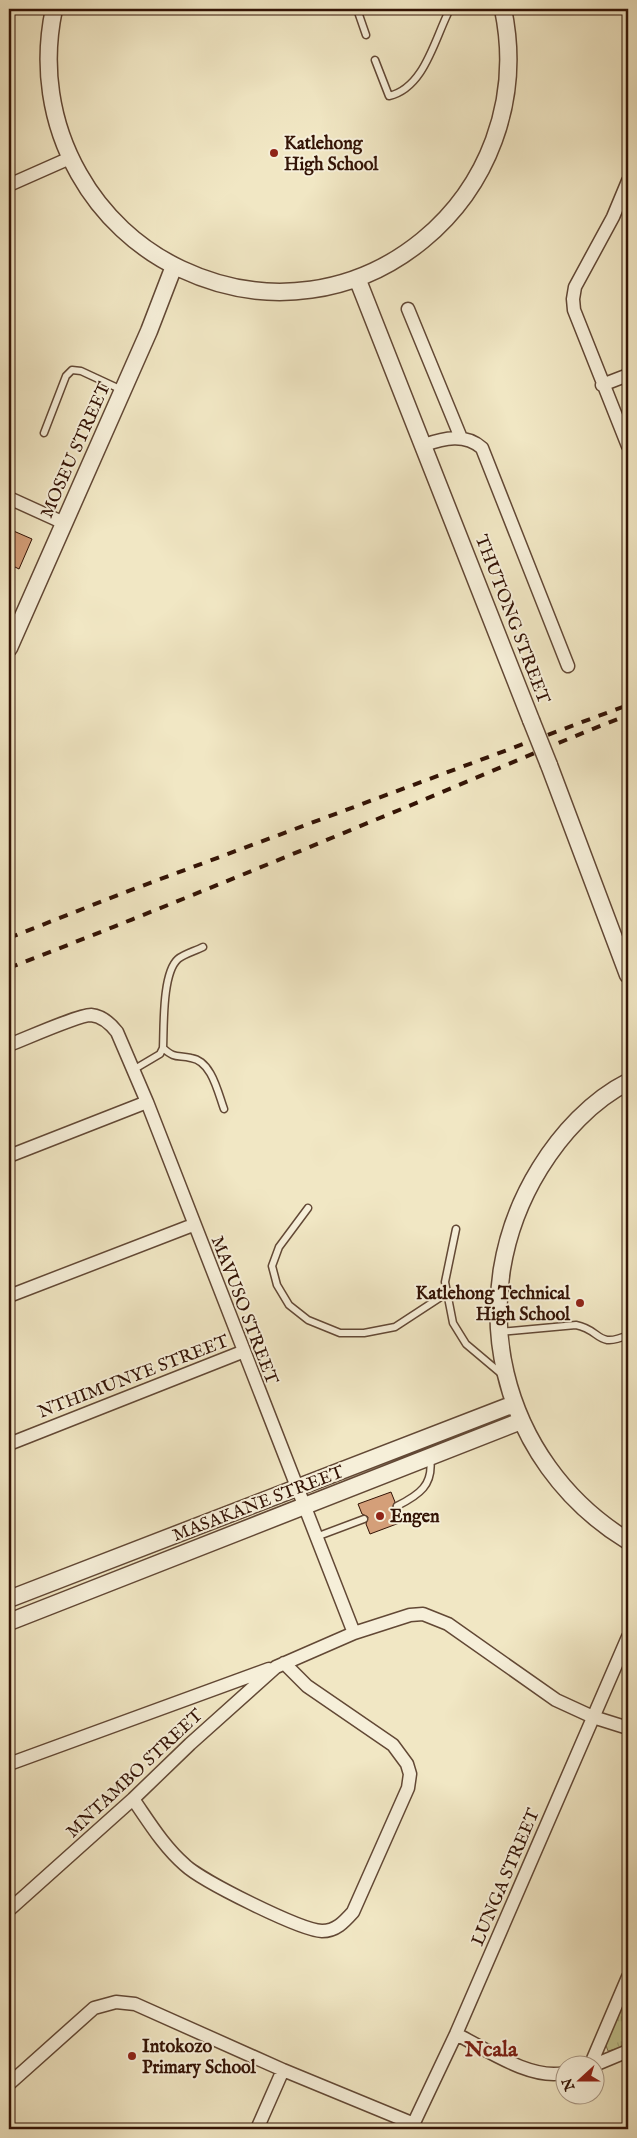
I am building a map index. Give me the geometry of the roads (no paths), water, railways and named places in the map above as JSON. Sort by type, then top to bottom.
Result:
[{"type":"street","points":[[54,9],[49,41],[49,78],[57,123],[70,158],[89,191],[113,220],[142,246],[174,266],[211,281],[264,291],[318,288],[357,278],[396,260],[430,235],[460,204],[483,167],[500,127],[508,84],[508,47],[503,9]]},
{"type":"street","points":[[9,185],[70,158]]},
{"type":"street","points":[[628,181],[613,217],[575,288],[573,299],[574,310],[602,385],[628,446]]},
{"type":"street","name":"MOSEU STREET","points":[[9,648],[123,390],[174,266]]},
{"type":"street","name":"THUTONG STREET","points":[[357,278],[549,765],[628,975]]},
{"type":"street","points":[[408,309],[461,438]]},
{"type":"street","points":[[602,385],[628,375]]},
{"type":"street","points":[[424,444],[440,439],[461,438],[476,442],[486,456],[568,666]]},
{"type":"street","points":[[9,498],[64,523]]},
{"type":"street","name":"MAVUSO STREET","points":[[9,1045],[89,1015],[103,1018],[117,1032],[147,1102],[242,1352],[354,1633]]},
{"type":"street","points":[[628,1082],[584,1114],[552,1150],[526,1191],[508,1236],[499,1284],[498,1332],[506,1378],[514,1404],[521,1421],[541,1456],[565,1489],[594,1517],[628,1541]]},
{"type":"street","points":[[9,1156],[147,1102]]},
{"type":"street","points":[[9,1296],[193,1225]]},
{"type":"street","name":"NTHIMUNYE STREET","points":[[9,1444],[242,1352]]},
{"type":"street","name":"MASAKANE STREET","points":[[9,1599],[514,1404]]},
{"type":"street","name":"MASAKANE STREET","points":[[9,1622],[521,1421]]},
{"type":"street","points":[[9,1764],[280,1665],[354,1633],[410,1614],[423,1614],[434,1618],[463,1635],[556,1700],[592,1717],[628,1728]]},
{"type":"street","name":"LUNGA STREET","points":[[413,2126],[456,2034],[628,1637]]},
{"type":"street","points":[[133,1799],[164,1843],[185,1866],[209,1883],[300,1925],[321,1931],[343,1924],[353,1912],[408,1788],[410,1774],[407,1764],[393,1745],[307,1686],[280,1665]]},
{"type":"street","name":"MNTAMBO STREET","points":[[9,1910],[280,1665]]},
{"type":"street","points":[[595,2056],[628,1977]]},
{"type":"street","points":[[9,2084],[94,2008],[116,2002],[135,2004],[413,2126]]},
{"type":"street","points":[[456,2034],[524,2068],[545,2074],[554,2074]]},
{"type":"street","points":[[604,2061],[628,2051]]},
{"type":"street","points":[[257,2129],[283,2070]]},
{"type":"lane","points":[[357,9],[366,35]]},
{"type":"lane","points":[[375,60],[389,96],[402,93],[419,73],[450,9]]},
{"type":"lane","points":[[44,433],[66,376],[72,370],[81,371],[123,390]]},
{"type":"lane","points":[[133,1070],[160,1054],[163,1048],[170,971],[178,959],[203,947]]},
{"type":"lane","points":[[163,1048],[172,1056],[194,1058],[202,1062],[212,1077],[224,1109]]},
{"type":"lane","points":[[308,1208],[279,1247],[272,1266],[278,1285],[289,1305],[308,1320],[340,1333],[364,1333],[395,1328],[447,1293]]},
{"type":"lane","points":[[456,1229],[445,1282],[453,1323],[466,1344],[506,1378]]},
{"type":"lane","points":[[498,1332],[576,1325],[585,1327],[601,1339],[608,1341],[628,1334]]},
{"type":"lane","points":[[396,1506],[423,1491],[430,1480],[432,1469],[430,1457]]},
{"type":"lane","points":[[315,1537],[364,1519]]},
{"type":"railway","points":[[9,938],[123,893],[628,705]]},
{"type":"railway","points":[[9,968],[235,878],[628,715]]},
{"type":"place","name":"Katlehong High School","points":[[274,153]]},
{"type":"place","name":"Katlehong Technical High School","points":[[580,1303]]},
{"type":"place","name":"Engen","points":[[380,1516]]},
{"type":"place","name":"Intokozo Primary School","points":[[132,2056]]},
{"type":"district","name":"Ncala","points":[[491,2048]]}]
